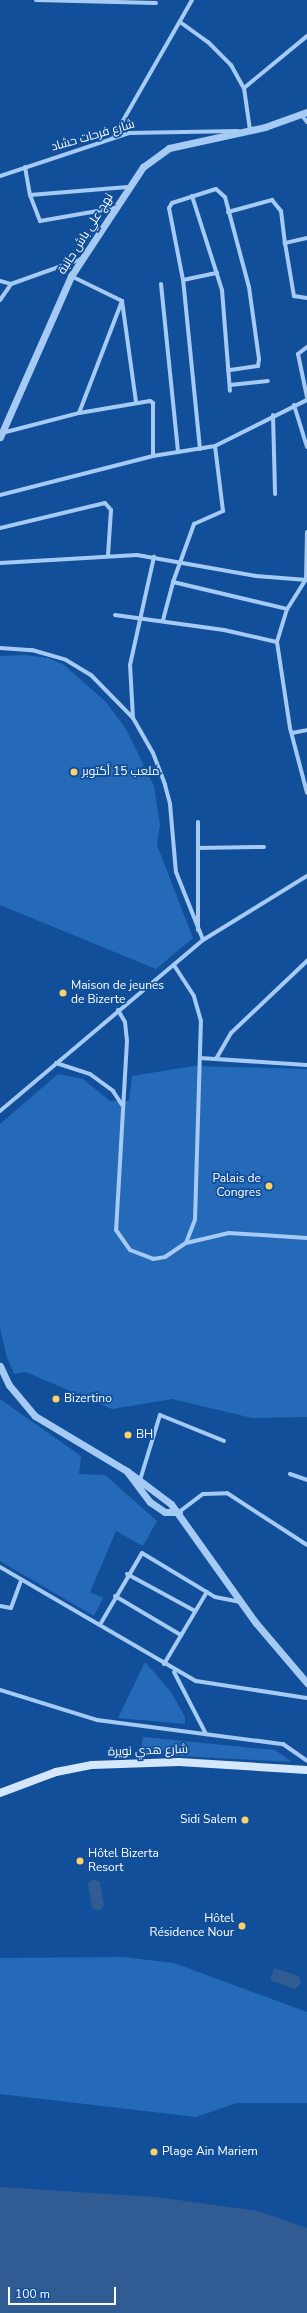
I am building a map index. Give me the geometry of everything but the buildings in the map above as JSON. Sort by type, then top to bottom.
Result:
[{"type":"main road","name":"شارع هدي نويرة","points":[[0,1792],[56,1772],[87,1766],[179,1762],[305,1768]]},
{"type":"street","points":[[36,0],[156,3]]},
{"type":"street","points":[[113,138],[192,0]]},
{"type":"street","points":[[180,22],[220,52],[244,88],[250,130]]},
{"type":"street","points":[[244,88],[307,36]]},
{"type":"street","points":[[304,113],[307,122]]},
{"type":"street","name":"نهج علي باش حانبة","points":[[1,435],[71,276],[128,187],[159,153],[250,130],[304,113]]},
{"type":"street","name":"شارع فرحات حشاد","points":[[0,176],[113,138],[162,130],[242,131]]},
{"type":"street","points":[[25,167],[30,195],[37,219],[42,222],[115,208]]},
{"type":"street","points":[[30,195],[128,187]]},
{"type":"street","points":[[200,448],[183,280],[169,205],[192,196],[220,190],[228,212],[249,287],[260,359],[258,366],[228,370]]},
{"type":"street","points":[[192,196],[222,290],[230,391]]},
{"type":"street","points":[[228,212],[272,200],[281,211],[294,296],[307,298]]},
{"type":"street","points":[[285,243],[307,238]]},
{"type":"street","points":[[0,282],[11,284],[81,259]]},
{"type":"street","points":[[183,280],[217,273]]},
{"type":"street","points":[[71,276],[122,301]]},
{"type":"street","points":[[0,300],[11,284]]},
{"type":"street","points":[[161,284],[178,452]]},
{"type":"street","points":[[122,301],[136,402]]},
{"type":"street","points":[[79,413],[122,301]]},
{"type":"street","points":[[0,495],[152,456],[216,446],[307,398],[298,354],[307,347]]},
{"type":"street","points":[[230,385],[268,381]]},
{"type":"street","points":[[1,435],[79,413],[136,402],[153,403],[152,456]]},
{"type":"street","points":[[294,405],[307,447]]},
{"type":"street","points":[[273,415],[275,494]]},
{"type":"street","points":[[164,620],[173,582],[194,524],[223,511],[216,446]]},
{"type":"street","points":[[0,528],[106,503],[111,510],[108,555]]},
{"type":"street","points":[[307,532],[306,580],[287,609],[277,642],[292,733],[307,793]]},
{"type":"street","points":[[0,563],[108,555],[154,557],[256,576],[306,580]]},
{"type":"street","points":[[133,718],[130,671],[154,557]]},
{"type":"street","points":[[173,582],[287,609]]},
{"type":"street","points":[[116,614],[141,616],[277,642]]},
{"type":"street","points":[[0,648],[32,650],[66,660],[91,675],[133,718],[153,753],[165,785],[170,804],[176,872],[198,931],[203,940]]},
{"type":"street","points":[[292,733],[307,730]]},
{"type":"street","points":[[198,822],[198,931]]},
{"type":"street","points":[[198,848],[264,847]]},
{"type":"street","points":[[0,1111],[118,1010],[203,940],[307,876]]},
{"type":"street","points":[[216,1059],[231,1033],[307,961]]},
{"type":"street","points":[[174,965],[198,1008],[200,1058],[195,1220],[186,1243]]},
{"type":"street","points":[[118,1010],[125,1022],[127,1041],[116,1230],[130,1250],[147,1258],[165,1257],[186,1243],[229,1233],[307,1238]]},
{"type":"street","points":[[200,1058],[307,1064]]},
{"type":"street","points":[[56,1063],[84,1071],[102,1082],[119,1099],[122,1107]]},
{"type":"street","points":[[0,1366],[9,1385],[35,1416],[127,1471],[179,1512],[241,1602],[307,1683]]},
{"type":"street","points":[[140,1480],[160,1415],[224,1441]]},
{"type":"street","points":[[127,1471],[150,1502],[165,1512],[179,1512],[203,1494],[227,1493],[307,1546]]},
{"type":"street","points":[[290,1474],[307,1480]]},
{"type":"street","points":[[101,1623],[127,1574],[142,1553],[207,1592],[241,1602]]},
{"type":"street","points":[[0,1567],[20,1580],[101,1623],[174,1671],[212,1686],[307,1698]]},
{"type":"street","points":[[127,1574],[195,1611]]},
{"type":"street","points":[[0,1606],[11,1608],[20,1580]]},
{"type":"street","points":[[164,1664],[207,1592]]},
{"type":"street","points":[[115,1596],[181,1635]]},
{"type":"street","points":[[174,1671],[206,1734]]},
{"type":"street","points":[[0,1690],[97,1720],[283,1744],[307,1761]]},
{"type":"shaded area","name":"ملعب 15 أكتوبر","points":[[25,655],[48,658],[64,665],[106,702],[126,729],[154,786],[160,825],[157,845],[193,938],[156,969],[0,905],[0,656]]},
{"type":"shaded area","points":[[194,1066],[307,1069],[307,1417],[252,1418],[172,1399],[112,1409],[26,1372],[14,1374],[7,1358],[0,1328],[0,1124],[58,1074],[83,1079],[110,1101],[129,1101],[132,1076]]},
{"type":"shaded area","points":[[0,1399],[81,1456],[79,1474],[105,1475],[157,1521],[143,1546],[116,1531],[90,1592],[103,1598],[94,1616],[0,1561]]},
{"type":"shaded area","points":[[145,1662],[171,1692],[185,1717],[185,1724],[118,1718]]},
{"type":"shaded area","points":[[143,1737],[275,1750],[292,1762],[140,1754]]},
{"type":"shaded area","points":[[93,1879],[100,1882],[104,1905],[99,1911],[92,1908],[88,1884]]},
{"type":"shaded area","points":[[123,1957],[174,1963],[307,2012],[307,2103],[237,2103],[196,2117],[0,2094],[0,1958]]},
{"type":"shaded area","points":[[274,1968],[299,1976],[301,1983],[295,1989],[270,1980]]},
{"type":"shaded area","points":[[0,2187],[156,2197],[258,2211],[307,2228],[307,2313],[0,2313]]},
{"type":"place","name":"ملعب 15 أكتوبر","points":[[74,772]]},
{"type":"place","name":"Maison de jeunes de Bizerte","points":[[63,993]]},
{"type":"place","name":"Palais de Congres","points":[[269,1186]]},
{"type":"place","name":"Bizertino","points":[[56,1399]]},
{"type":"place","name":"BH","points":[[128,1435]]},
{"type":"place","name":"Sidi Salem","points":[[245,1820]]},
{"type":"place","name":"Hôtel Bizerta Resort","points":[[80,1861]]},
{"type":"place","name":"Hôtel Résidence Nour","points":[[242,1926]]},
{"type":"place","name":"Plage Ain Mariem","points":[[154,2152]]}]
